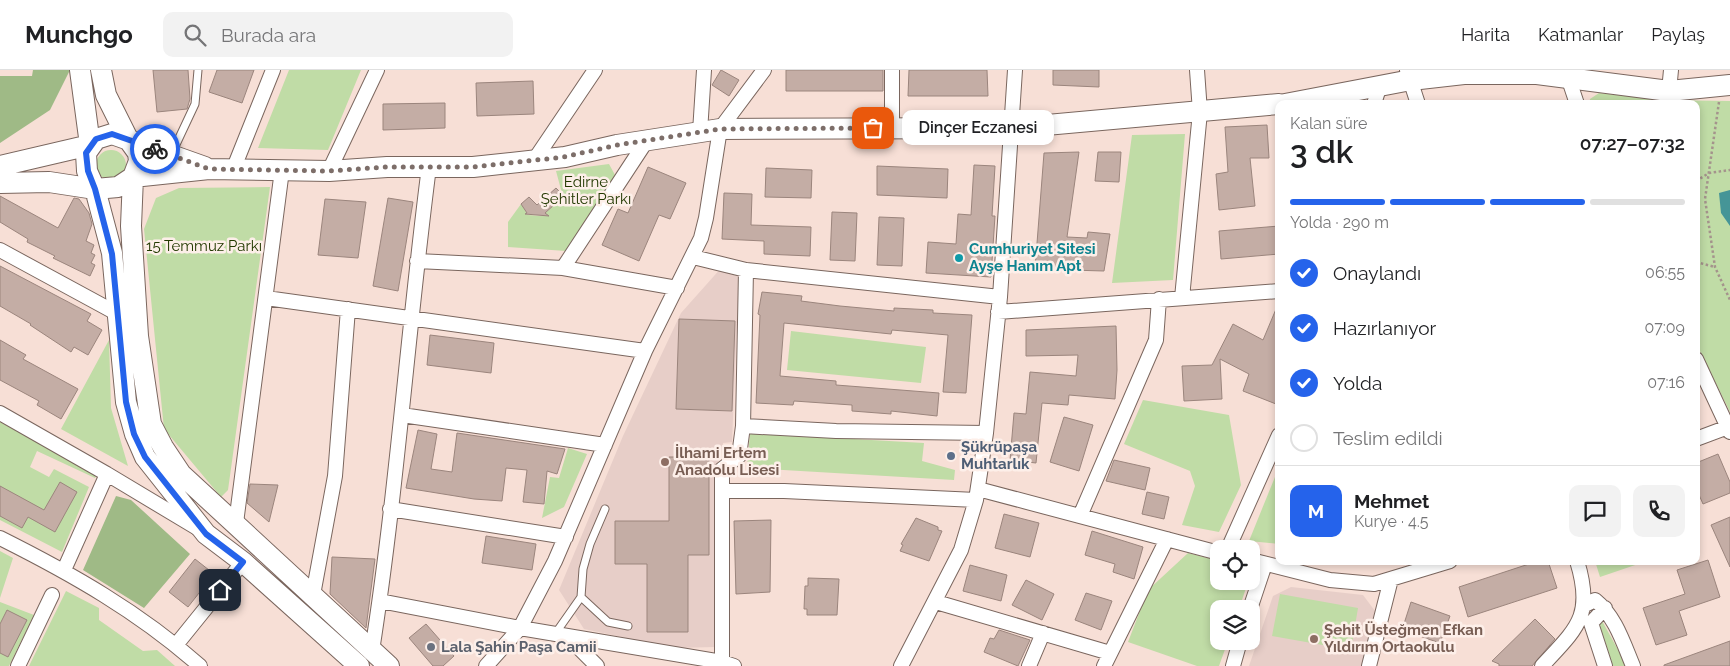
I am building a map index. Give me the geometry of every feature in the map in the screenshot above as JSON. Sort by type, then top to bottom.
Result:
[{"type":"main road","points":[[80,70],[90,145],[85,162],[95,189],[112,254],[126,402],[134,434],[145,457],[206,534],[366,659],[389,666]]},
{"type":"main road","points":[[101,70],[106,95],[128,139],[138,153],[139,161],[133,177],[130,226],[138,336],[151,424],[162,447],[181,474],[313,595],[366,659]]},
{"type":"main road","points":[[1330,100],[1376,96],[1409,75],[1452,73],[1518,72],[1669,91],[1725,93]]},
{"type":"main road","points":[[0,183],[49,182],[95,189],[118,187],[133,177],[209,169],[329,171],[387,167],[473,167],[533,162],[647,140],[720,129],[1012,128],[1275,104]]},
{"type":"main road","points":[[0,166],[90,145],[104,135],[112,134],[209,169]]},
{"type":"street","points":[[233,170],[272,70]]},
{"type":"street","points":[[329,171],[377,70]]},
{"type":"street","points":[[533,162],[595,70]]},
{"type":"street","points":[[700,132],[704,70]]},
{"type":"street","points":[[486,666],[520,628],[566,537],[645,351],[693,257],[706,218],[720,129],[764,70]]},
{"type":"street","points":[[892,70],[892,129]]},
{"type":"street","points":[[901,666],[936,602],[961,550],[977,495],[986,433],[1000,297],[1015,70]]},
{"type":"street","points":[[1182,298],[1200,112],[1198,70]]},
{"type":"street","points":[[1669,91],[1671,70]]},
{"type":"street","points":[[1409,75],[1417,100]]},
{"type":"street","points":[[1568,77],[1575,100]]},
{"type":"street","points":[[563,268],[647,140]]},
{"type":"street","points":[[366,659],[380,601],[402,415],[410,317],[429,167]]},
{"type":"street","points":[[236,523],[282,170]]},
{"type":"street","points":[[0,250],[118,314]]},
{"type":"street","points":[[693,257],[746,270],[1000,297]]},
{"type":"street","points":[[417,261],[563,268],[677,288]]},
{"type":"street","points":[[380,601],[520,628],[728,664],[722,469],[739,456],[743,426],[746,270]]},
{"type":"street","points":[[998,312],[1275,291]]},
{"type":"street","points":[[266,298],[645,351]]},
{"type":"street","points":[[1080,516],[1156,340],[1159,299]]},
{"type":"street","points":[[313,595],[335,476],[348,309]]},
{"type":"street","points":[[1700,368],[1729,429],[1700,438]]},
{"type":"street","points":[[0,413],[107,474],[206,534]]},
{"type":"street","points":[[402,415],[605,445]]},
{"type":"street","points":[[743,426],[836,431],[986,433]]},
{"type":"street","points":[[1232,540],[1275,443]]},
{"type":"street","points":[[64,570],[107,474]]},
{"type":"street","points":[[722,491],[977,495],[1080,516],[1210,551]]},
{"type":"street","points":[[390,509],[566,537]]},
{"type":"street","points":[[0,538],[64,570],[135,614],[176,645],[199,666]]},
{"type":"street","points":[[1104,666],[1167,539]]},
{"type":"street","points":[[176,645],[243,562]]},
{"type":"street","points":[[1260,562],[1275,564]]},
{"type":"street","points":[[1284,565],[1330,580],[1374,584],[1438,565]]},
{"type":"street","points":[[1542,666],[1576,628],[1585,605],[1582,577],[1578,565]]},
{"type":"street","points":[[1369,666],[1391,580]]},
{"type":"street","points":[[18,666],[52,595]]},
{"type":"street","points":[[1585,605],[1595,600],[1605,608],[1614,622],[1633,666]]},
{"type":"street","points":[[936,602],[1110,653]]},
{"type":"street","points":[[1605,608],[1591,623],[1605,666]]},
{"type":"street","points":[[1029,666],[1043,633]]},
{"type":"street","points":[[561,635],[597,666]]},
{"type":"street","points":[[1233,666],[1237,650]]},
{"type":"lane","points":[[170,155],[176,148],[195,104],[198,70]]},
{"type":"lane","points":[[561,635],[581,597],[582,569],[605,509]]},
{"type":"lane","points":[[581,597],[608,622],[628,626]]},
{"type":"path","points":[[1725,93],[1704,199],[1715,267],[1729,298]]},
{"type":"path","points":[[1700,178],[1708,173],[1730,170]]},
{"type":"path","points":[[1700,263],[1715,267]]},
{"type":"shaded area","name":"İlhami Ertem Anadolu Lisesi","points":[[722,267],[739,274],[732,442],[723,443],[721,457],[714,467],[715,647],[674,648],[584,629],[559,590],[623,436],[681,313]]},
{"type":"shaded area","name":"Şehit Üsteğmen Efkan Yıldırım Ortaokulu","points":[[1291,587],[1363,595],[1375,611],[1361,666],[1249,666],[1254,650],[1260,650],[1260,634],[1273,596]]},
{"type":"green space","points":[[33,70],[70,70],[50,110],[0,143],[0,76],[32,76]]},
{"type":"green space","points":[[289,70],[361,70],[328,150],[258,148]]},
{"type":"green space","points":[[1599,93],[1662,100],[1590,100]]},
{"type":"green space","points":[[1700,101],[1730,101],[1730,412],[1700,351]]},
{"type":"green space","points":[[1185,134],[1173,280],[1112,283],[1132,135]]},
{"type":"green space","points":[[111,150],[122,154],[126,165],[122,176],[111,180],[100,176],[96,165],[100,154]]},
{"type":"green space","name":"Edirne Şehitler Parkı","points":[[609,164],[620,184],[566,251],[508,247],[508,222],[521,204],[528,215],[542,216],[563,197],[556,171]]},
{"type":"green space","name":"15 Temmuz Parkı","points":[[270,187],[228,490],[221,497],[164,429],[144,229],[156,198],[179,188]]},
{"type":"green space","points":[[791,331],[926,347],[921,383],[787,370]]},
{"type":"green space","points":[[109,340],[111,408],[128,466],[61,429]]},
{"type":"green space","points":[[1143,400],[1229,415],[1241,485],[1219,532],[1182,525],[1195,486],[1190,471],[1124,444]]},
{"type":"green space","points":[[0,422],[97,474],[95,478],[37,451],[30,467],[49,477],[54,469],[89,487],[62,552],[0,520]]},
{"type":"green space","points":[[750,433],[924,443],[922,461],[955,470],[954,480],[747,468]]},
{"type":"green space","points":[[568,448],[587,454],[564,507],[542,518],[550,477],[559,478]]},
{"type":"green space","points":[[1275,477],[1275,544],[1249,540]]},
{"type":"green space","points":[[116,496],[131,500],[190,554],[144,608],[83,570]]},
{"type":"green space","points":[[0,551],[13,558],[0,598]]},
{"type":"green space","points":[[1188,553],[1210,559],[1210,590],[1245,590],[1242,600],[1210,600],[1210,650],[1225,650],[1219,666],[1197,666],[1128,642],[1148,590]]},
{"type":"green space","points":[[1596,565],[1635,565],[1600,577]]},
{"type":"green space","points":[[66,591],[99,608],[99,620],[143,651],[157,650],[175,666],[29,666]]},
{"type":"green space","points":[[1280,594],[1358,608],[1351,650],[1272,636]]},
{"type":"green space","points":[[0,602],[34,615],[9,666],[0,666]]},
{"type":"green space","points":[[1601,619],[1627,666],[1613,666],[1598,620]]},
{"type":"water","points":[[1730,190],[1730,226],[1721,213],[1719,193]]},
{"type":"building","points":[[153,70],[188,70],[190,99],[187,109],[157,112]]},
{"type":"building","points":[[217,70],[254,70],[242,103],[209,92]]},
{"type":"building","points":[[721,70],[739,80],[729,96],[712,85]]},
{"type":"building","points":[[786,70],[883,70],[883,91],[786,91]]},
{"type":"building","points":[[909,70],[987,70],[988,96],[908,96]]},
{"type":"building","points":[[1053,70],[1099,70],[1099,87],[1053,85]]},
{"type":"building","points":[[533,81],[534,114],[477,116],[476,83]]},
{"type":"building","points":[[445,103],[445,128],[383,130],[383,104]]},
{"type":"building","points":[[1267,125],[1269,158],[1250,158],[1255,206],[1219,210],[1216,174],[1228,172],[1225,127]]},
{"type":"building","points":[[1079,152],[1067,237],[1087,238],[1088,232],[1110,234],[1104,271],[1035,269],[1044,153]]},
{"type":"building","points":[[1098,152],[1121,152],[1119,182],[1095,181]]},
{"type":"building","name":"Cumhuriyet Sitesi Ayşe Hanım Apt","points":[[974,165],[995,166],[992,216],[995,216],[991,277],[926,273],[928,242],[956,244],[958,214],[971,215]]},
{"type":"building","points":[[877,166],[948,169],[947,198],[877,195]]},
{"type":"building","points":[[648,167],[686,183],[670,219],[659,215],[639,261],[602,245],[618,209],[628,213]]},
{"type":"building","points":[[766,168],[812,170],[811,198],[765,197]]},
{"type":"building","points":[[556,188],[564,196],[545,213],[549,216],[525,214],[527,213],[521,204],[529,197],[537,205]]},
{"type":"building","points":[[724,193],[752,194],[751,225],[811,227],[810,256],[764,254],[764,241],[722,239]]},
{"type":"building","points":[[0,196],[58,228],[74,198],[79,199],[89,213],[92,224],[86,241],[94,245],[91,253],[95,255],[91,263],[95,265],[90,276],[53,258],[55,256],[27,242],[28,239],[0,222]]},
{"type":"building","points":[[388,198],[413,202],[398,291],[373,286]]},
{"type":"building","points":[[325,199],[366,202],[358,258],[318,255]]},
{"type":"building","points":[[832,212],[857,213],[855,261],[830,260]]},
{"type":"building","points":[[879,217],[904,218],[902,266],[877,265]]},
{"type":"building","points":[[1275,226],[1275,254],[1221,259],[1219,231]]},
{"type":"building","points":[[0,266],[91,314],[87,321],[102,330],[88,355],[74,347],[71,352],[31,324],[0,306]]},
{"type":"building","points":[[762,292],[802,296],[801,301],[840,306],[894,311],[894,308],[933,310],[933,313],[972,315],[966,393],[943,392],[948,335],[892,330],[891,334],[784,323],[780,376],[836,381],[836,385],[939,393],[937,416],[891,411],[891,414],[852,411],[852,405],[794,401],[793,405],[756,403],[760,315],[758,314]]},
{"type":"building","points":[[1275,312],[1275,404],[1243,391],[1249,374],[1220,359],[1222,399],[1184,401],[1182,366],[1212,365],[1233,324],[1263,340]]},
{"type":"building","points":[[679,319],[735,321],[732,411],[676,409]]},
{"type":"building","points":[[1116,326],[1117,370],[1115,399],[1069,395],[1068,405],[1042,403],[1036,463],[1010,460],[1014,413],[1026,414],[1030,372],[1076,376],[1078,355],[1026,356],[1026,330]]},
{"type":"building","points":[[430,335],[494,343],[491,373],[427,365]]},
{"type":"building","points":[[0,340],[26,355],[23,359],[78,389],[61,419],[37,405],[39,401],[0,380]]},
{"type":"building","points":[[1064,417],[1093,425],[1079,471],[1050,462]]},
{"type":"building","points":[[418,430],[437,434],[431,469],[452,472],[457,433],[565,449],[557,474],[547,471],[544,504],[523,502],[527,470],[506,468],[502,501],[474,499],[406,488]]},
{"type":"building","points":[[1718,454],[1730,482],[1730,493],[1703,504],[1700,497],[1700,461]]},
{"type":"building","points":[[669,457],[709,457],[709,555],[688,555],[688,632],[647,632],[647,564],[615,564],[615,521],[669,521]]},
{"type":"building","points":[[1114,460],[1150,468],[1145,490],[1106,481]]},
{"type":"building","points":[[60,482],[77,492],[55,532],[28,517],[22,528],[0,516],[0,486],[44,510]]},
{"type":"building","points":[[250,484],[278,485],[269,522],[247,503]]},
{"type":"building","points":[[1147,492],[1169,497],[1164,519],[1142,514]]},
{"type":"building","points":[[1004,514],[1039,523],[1030,557],[995,548]]},
{"type":"building","points":[[1730,517],[1730,567],[1711,525]]},
{"type":"building","points":[[916,518],[938,527],[938,530],[942,531],[929,561],[900,551],[903,545],[901,544]]},
{"type":"building","points":[[771,520],[770,592],[736,594],[734,521]]},
{"type":"building","points":[[1092,531],[1143,547],[1134,579],[1113,572],[1115,564],[1085,555]]},
{"type":"building","points":[[486,536],[536,544],[532,570],[482,563]]},
{"type":"building","points":[[332,557],[375,559],[366,628],[330,594]]},
{"type":"building","points":[[195,559],[214,574],[188,607],[169,592]]},
{"type":"building","points":[[1708,560],[1720,597],[1679,611],[1687,635],[1656,645],[1643,608],[1685,594],[1677,570],[1692,565],[1700,565],[1700,563]]},
{"type":"building","points":[[970,565],[1007,575],[1001,601],[963,591]]},
{"type":"building","points":[[1526,565],[1549,565],[1557,588],[1468,617],[1459,587]]},
{"type":"building","points":[[808,578],[839,579],[837,615],[807,615],[807,609],[804,609],[805,586],[808,586]]},
{"type":"building","points":[[1026,580],[1054,594],[1042,620],[1012,605]]},
{"type":"building","points":[[1086,593],[1112,601],[1101,630],[1075,620]]},
{"type":"building","points":[[1411,602],[1450,616],[1440,643],[1402,630]]},
{"type":"building","points":[[7,610],[27,620],[8,657],[0,653],[0,624]]},
{"type":"building","points":[[1535,619],[1555,639],[1532,666],[1499,666],[1499,664],[1492,661]]},
{"type":"building","name":"Lala Şahin Paşa Camii","points":[[426,624],[454,656],[443,666],[433,666],[409,638]]},
{"type":"building","points":[[999,630],[1030,640],[1018,666],[984,652],[990,638],[994,639]]},
{"type":"building","points":[[1730,641],[1730,666],[1664,666],[1664,665]]},
{"type":"way so far","points":[[155,149],[209,169],[329,171],[387,167],[473,167],[533,162],[564,157],[588,150],[720,129],[873,128]]},
{"type":"place","name":"Dinçer Eczanesi","points":[[873,128]]},
{"type":"place","name":"Cumhuriyet Sitesi Ayşe Hanım Apt","points":[[959,258]]},
{"type":"place","name":"Şükrüpaşa Muhtarlık","points":[[951,456]]},
{"type":"place","name":"İlhami Ertem Anadolu Lisesi","points":[[665,462]]},
{"type":"place","name":"Şehit Üsteğmen Efkan Yıldırım Ortaokulu","points":[[1314,639]]},
{"type":"place","name":"Lala Şahin Paşa Camii","points":[[431,647]]},
{"type":"route","points":[[155,149],[120,136],[104,135],[90,145],[86,153],[85,162],[95,189],[112,254],[126,402],[134,434],[145,457],[206,534],[243,562],[220,590]]}]
